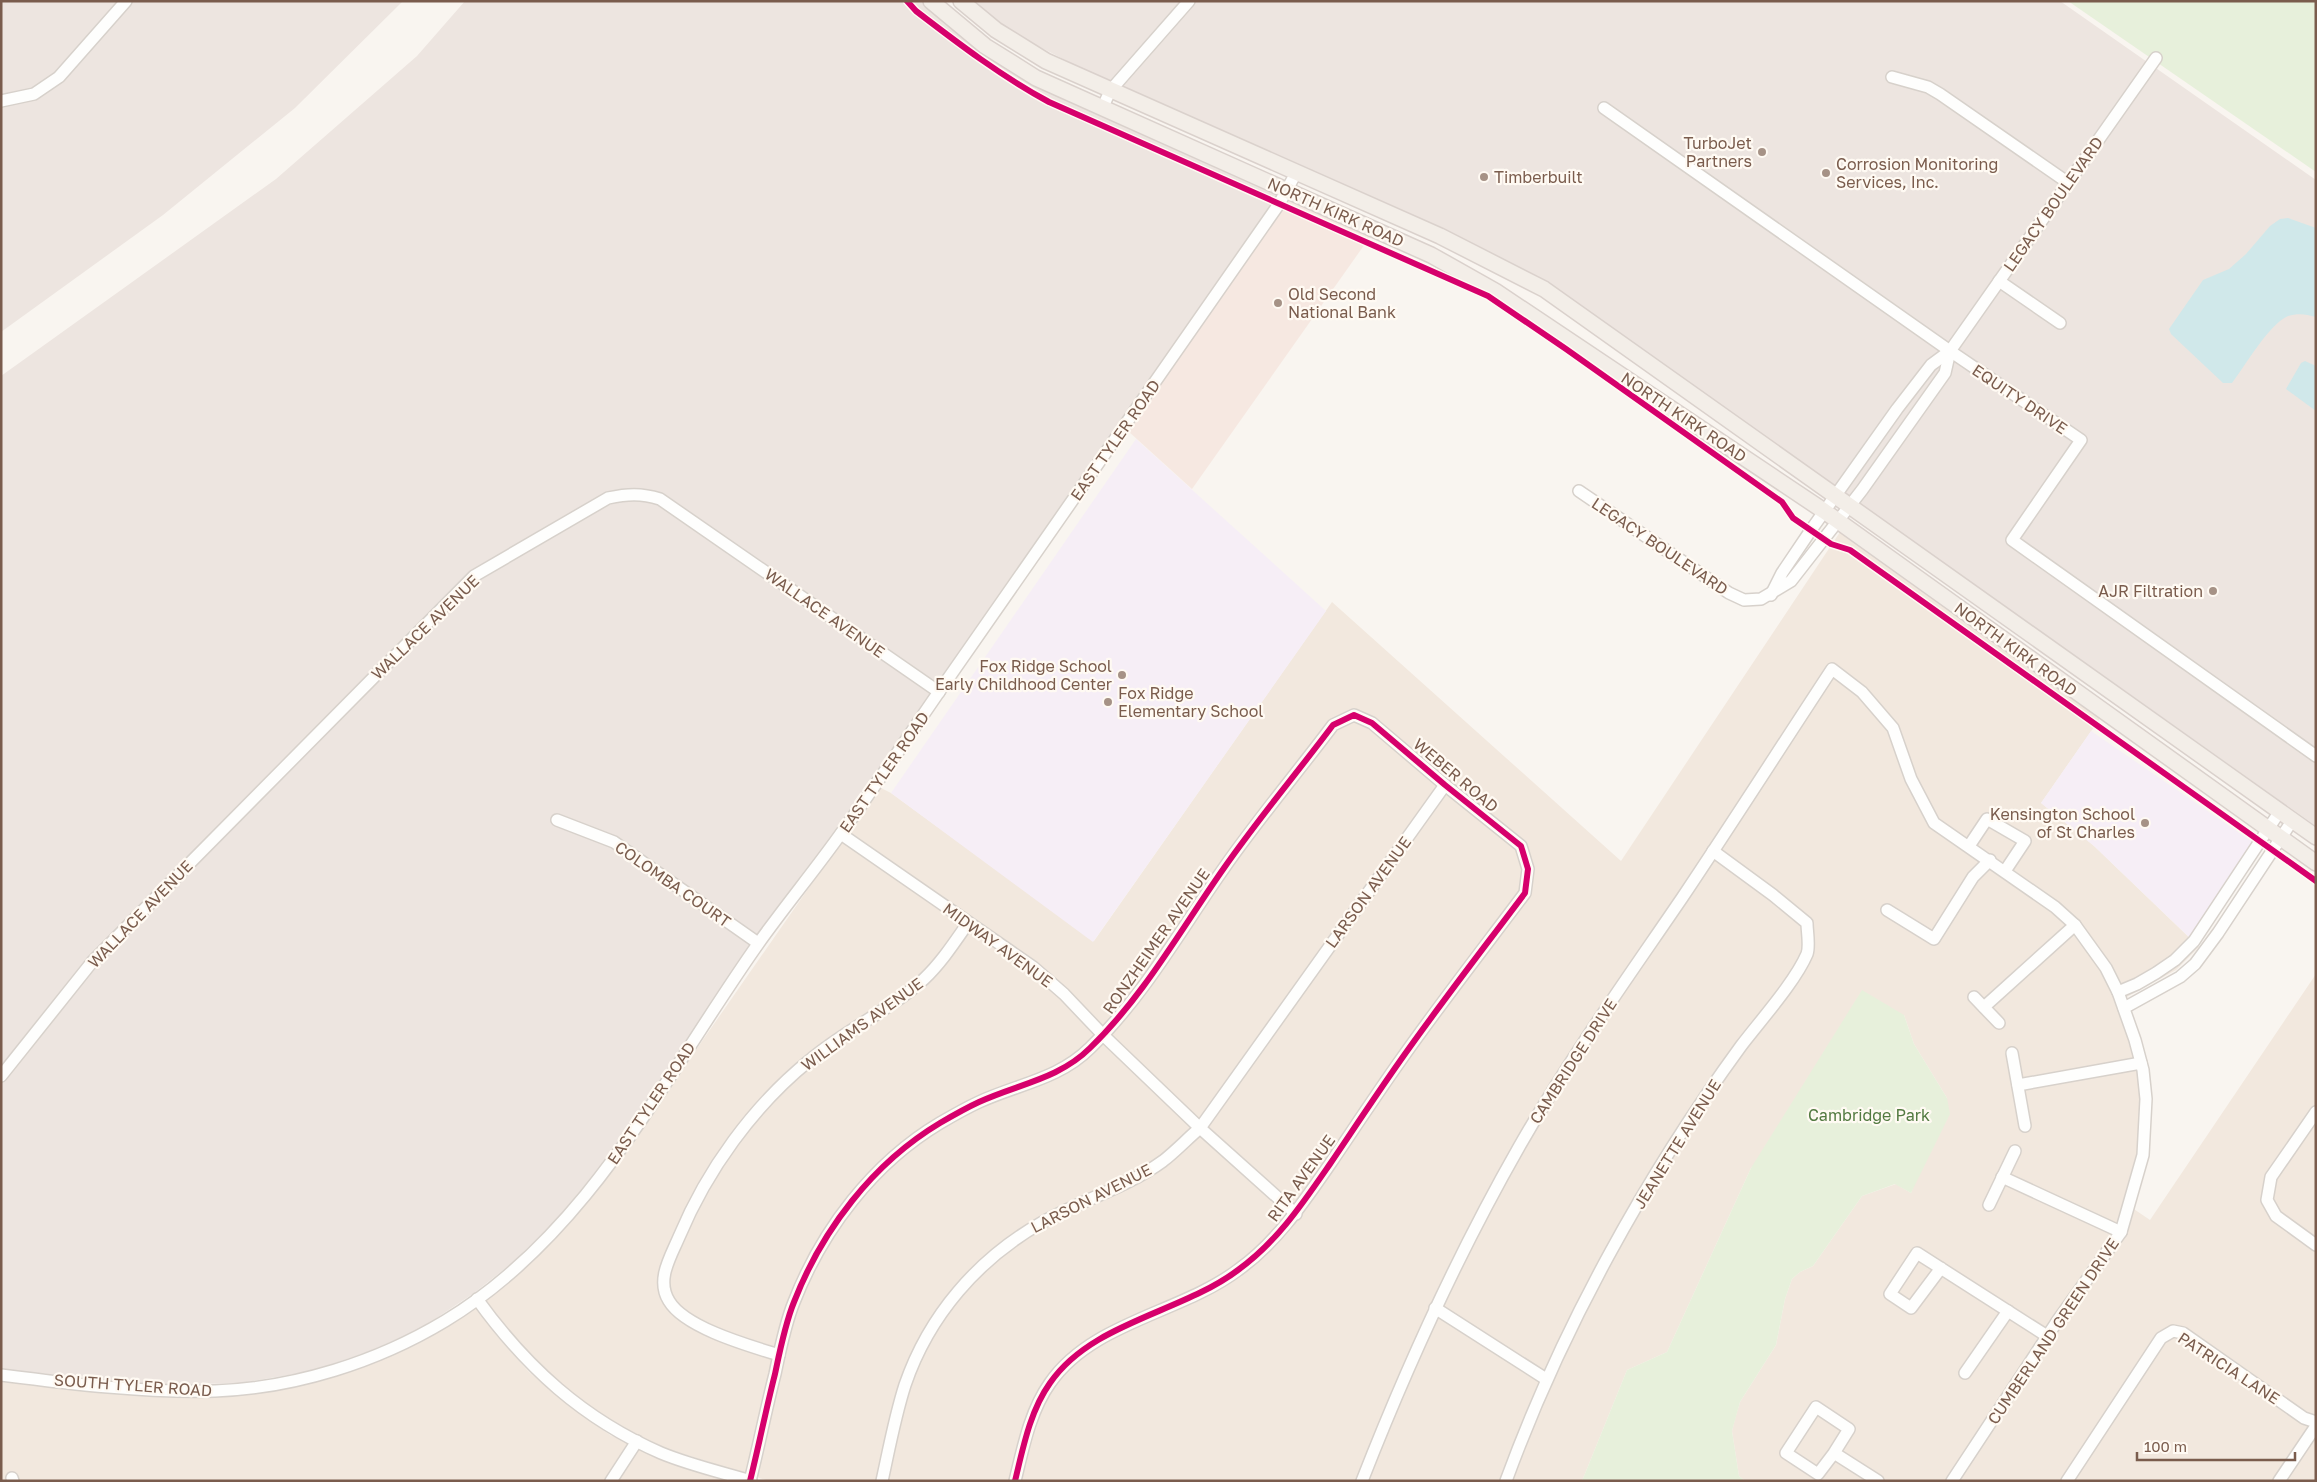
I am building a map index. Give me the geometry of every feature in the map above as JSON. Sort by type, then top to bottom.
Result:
[{"type":"main road","name":"NORTH KIRK ROAD","points":[[931,1],[964,30],[1011,64],[1036,78],[1431,255],[1464,272],[1556,330],[1824,511],[2316,863]]},
{"type":"main road","name":"NORTH KIRK ROAD","points":[[961,1],[996,30],[1046,61],[1440,236],[1544,289],[2316,837]]},
{"type":"street","points":[[1,101],[34,94],[63,74],[126,1]]},
{"type":"street","points":[[1102,109],[1110,90],[1190,1]]},
{"type":"street","name":"LEGACY BOULEVARD","points":[[1771,595],[1782,573],[1824,511],[1931,365],[1950,351],[2156,58]]},
{"type":"street","points":[[1892,77],[1928,87],[1940,94],[2067,182]]},
{"type":"street","name":"EQUITY DRIVE","points":[[1604,108],[1950,351],[2081,440],[2012,540],[2316,756]]},
{"type":"street","name":"EAST TYLER ROAD","points":[[478,1299],[526,1259],[566,1220],[617,1155],[758,943],[841,834],[1287,191],[1296,173]]},
{"type":"street","points":[[1999,281],[2060,323]]},
{"type":"street","name":"LEGACY BOULEVARD","points":[[1579,491],[1729,593],[1744,600],[1762,599],[1791,581],[1849,506],[1945,373],[1950,351]]},
{"type":"street","name":"WALLACE AVENUE","points":[[1,1076],[92,962],[474,576],[608,498],[629,494],[644,494],[660,499],[939,692]]},
{"type":"street","name":"CUMBERLAND GREEN DRIVE","points":[[1832,668],[1862,692],[1893,728],[1911,780],[1934,823],[2056,907],[2075,925],[2106,968],[2118,992],[2141,1063],[2146,1099],[2143,1155],[2121,1232],[2047,1336],[1952,1481]]},
{"type":"street","name":"CAMBRIDGE DRIVE","points":[[1362,1481],[1396,1396],[1435,1308],[1495,1190],[1558,1083],[1713,851],[1832,668]]},
{"type":"street","name":"WEBER ROAD","points":[[1347,718],[1354,715],[1372,723],[1444,785],[1521,846],[1528,869],[1527,876]]},
{"type":"street","name":"RONZHEIMER AVENUE","points":[[751,1481],[779,1355],[793,1303],[814,1257],[837,1220],[866,1185],[898,1154],[938,1124],[980,1102],[1045,1078],[1069,1066],[1103,1036],[1126,1010],[1226,865],[1333,726],[1347,718]]},
{"type":"street","name":"LARSON AVENUE","points":[[882,1481],[905,1385],[921,1346],[965,1282],[1011,1242],[1043,1222],[1132,1180],[1163,1161],[1200,1128],[1444,785]]},
{"type":"street","points":[[2124,1008],[2180,977],[2195,964],[2218,933],[2274,833],[2280,811]]},
{"type":"street","points":[[1969,846],[1987,819],[2025,841],[2005,871]]},
{"type":"street","name":"COLOMBA COURT","points":[[558,820],[614,842],[758,943]]},
{"type":"street","points":[[2118,992],[2156,973],[2174,960],[2194,941],[2274,833],[2292,821]]},
{"type":"street","name":"MIDWAY AVENUE","points":[[841,834],[1033,967],[1064,994],[1103,1036],[1200,1128],[1296,1214]]},
{"type":"street","name":"JEANETTE AVENUE","points":[[1506,1481],[1546,1379],[1600,1274],[1662,1163],[1698,1105],[1792,978],[1808,952],[1807,924],[1773,895],[1713,851]]},
{"type":"street","points":[[1887,910],[1934,939],[1973,877],[1990,860]]},
{"type":"street","name":"RITA AVENUE","points":[[1015,1481],[1028,1431],[1037,1406],[1049,1384],[1061,1369],[1081,1351],[1104,1336],[1186,1301],[1238,1271],[1266,1247],[1296,1214],[1401,1060],[1525,893],[1527,876]]},
{"type":"street","name":"WILLIAMS AVENUE","points":[[779,1355],[731,1340],[678,1313],[668,1301],[663,1287],[664,1273],[687,1218],[711,1174],[738,1136],[774,1093],[809,1060],[848,1031],[924,980],[944,958],[968,923]]},
{"type":"street","points":[[1984,1007],[2075,925]]},
{"type":"street","points":[[1974,997],[1999,1023]]},
{"type":"street","points":[[2012,1053],[2025,1126]]},
{"type":"street","points":[[2018,1085],[2141,1063]]},
{"type":"street","points":[[2316,1112],[2271,1177],[2267,1200],[2276,1216],[2316,1245]]},
{"type":"street","points":[[1989,1205],[2015,1151]]},
{"type":"street","points":[[2002,1177],[2121,1232]]},
{"type":"street","points":[[1941,1268],[1911,1308],[1890,1294],[1917,1253],[1941,1268],[2047,1336]]},
{"type":"street","points":[[478,1299],[498,1328],[524,1359],[557,1389],[600,1421],[637,1441],[692,1464],[751,1481]]},
{"type":"street","name":"SOUTH TYLER ROAD","points":[[1,1375],[175,1391],[233,1390],[318,1374],[365,1359],[419,1335],[478,1299]]},
{"type":"street","points":[[1435,1308],[1546,1379]]},
{"type":"street","points":[[1965,1373],[2008,1311]]},
{"type":"street","name":"PATRICIA LANE","points":[[2067,1481],[2161,1338],[2172,1331],[2183,1334],[2304,1418],[2316,1422]]},
{"type":"street","points":[[1816,1407],[1849,1429],[1834,1453],[1818,1474],[1786,1453],[1816,1407]]},
{"type":"street","points":[[2279,1481],[2316,1426]]},
{"type":"street","points":[[611,1481],[637,1441]]},
{"type":"street","points":[[1834,1453],[1878,1481]]},
{"type":"shaded area","points":[[1,1],[403,1],[295,108],[163,215],[1,332]]},
{"type":"shaded area","points":[[465,1],[923,1],[983,54],[1278,194],[616,1148],[554,1222],[512,1263],[474,1293],[420,1329],[367,1352],[312,1371],[241,1383],[151,1385],[1,1369],[1,376],[276,179],[417,56]]},
{"type":"shaded area","points":[[971,1],[1183,1],[1110,83],[1007,30]]},
{"type":"shaded area","points":[[1197,1],[2060,1],[2316,180],[2316,826],[1605,323],[1500,259],[1120,88]]},
{"type":"shaded area","points":[[1290,196],[1372,234],[1192,489],[1128,431]]},
{"type":"shaded area","name":"Fox Ridge Elementary School","points":[[1136,439],[1326,611],[1093,942],[891,793]]},
{"type":"shaded area","points":[[1842,529],[2101,717],[2041,803],[2094,846],[2199,947],[2176,970],[2116,1003],[2137,1060],[2142,1104],[2138,1158],[2125,1203],[2150,1220],[2316,974],[2316,1481],[1745,1481],[1739,1476],[1732,1431],[1735,1419],[1740,1402],[1776,1345],[1785,1299],[1792,1279],[1800,1272],[1813,1266],[1862,1196],[1896,1184],[1911,1193],[1947,1098],[1914,1044],[1904,1015],[1751,1168],[1667,1352],[1627,1370],[1582,1481],[769,1481],[668,1449],[628,1431],[593,1410],[557,1383],[519,1347],[484,1299],[559,1234],[622,1156],[879,787],[891,793],[1094,941],[1332,602],[1621,861]]},
{"type":"shaded area","name":"Kensington School of St Charles","points":[[2091,731],[2254,843],[2190,938],[2094,846],[2041,803]]},
{"type":"shaded area","points":[[476,1306],[497,1336],[529,1372],[569,1406],[610,1435],[693,1471],[730,1481],[1,1481],[1,1379],[174,1396],[358,1366]]},
{"type":"green space","points":[[2068,1],[2316,1],[2316,172]]},
{"type":"green space","name":"Cambridge Park","points":[[1862,990],[1904,1015],[1914,1044],[1947,1098],[1950,1114],[1911,1193],[1895,1184],[1862,1196],[1813,1266],[1800,1272],[1792,1279],[1785,1299],[1776,1345],[1740,1402],[1732,1431],[1739,1476],[1745,1481],[1582,1481],[1627,1370],[1667,1352],[1751,1168]]},
{"type":"water","points":[[2288,218],[2316,228],[2316,317],[2295,314],[2281,320],[2265,336],[2232,383],[2223,383],[2171,334],[2169,329],[2203,280],[2229,269],[2246,254],[2270,226],[2280,219]]},
{"type":"water","points":[[2305,361],[2316,366],[2316,411],[2286,389],[2301,363]]},
{"type":"cycle path","points":[[907,1],[916,11],[981,59],[1049,102],[1488,296],[1782,502],[1793,518],[1831,544],[1850,550],[2316,881]]},
{"type":"cycle path","points":[[750,1481],[791,1310],[819,1249],[852,1200],[893,1158],[916,1139],[940,1123],[979,1102],[1052,1074],[1065,1067],[1090,1048],[1128,1007],[1237,850],[1333,725],[1354,715],[1372,723],[1521,846],[1528,869],[1525,893],[1415,1040],[1289,1221],[1265,1247],[1238,1270],[1215,1285],[1113,1332],[1089,1346],[1068,1362],[1050,1383],[1037,1405],[1028,1430],[1015,1481]]},
{"type":"place","name":"TurboJet Partners","points":[[1762,152]]},
{"type":"place","name":"Corrosion Monitoring Services, Inc.","points":[[1826,173]]},
{"type":"place","name":"Timberbuilt","points":[[1484,177]]},
{"type":"place","name":"Old Second National Bank","points":[[1278,303]]},
{"type":"place","name":"AJR Filtration","points":[[2213,591]]},
{"type":"place","name":"Fox Ridge School Early Childhood Center","points":[[1122,675]]},
{"type":"place","name":"Fox Ridge Elementary School","points":[[1108,702]]},
{"type":"place","name":"Kensington School of St Charles","points":[[2145,823]]}]
